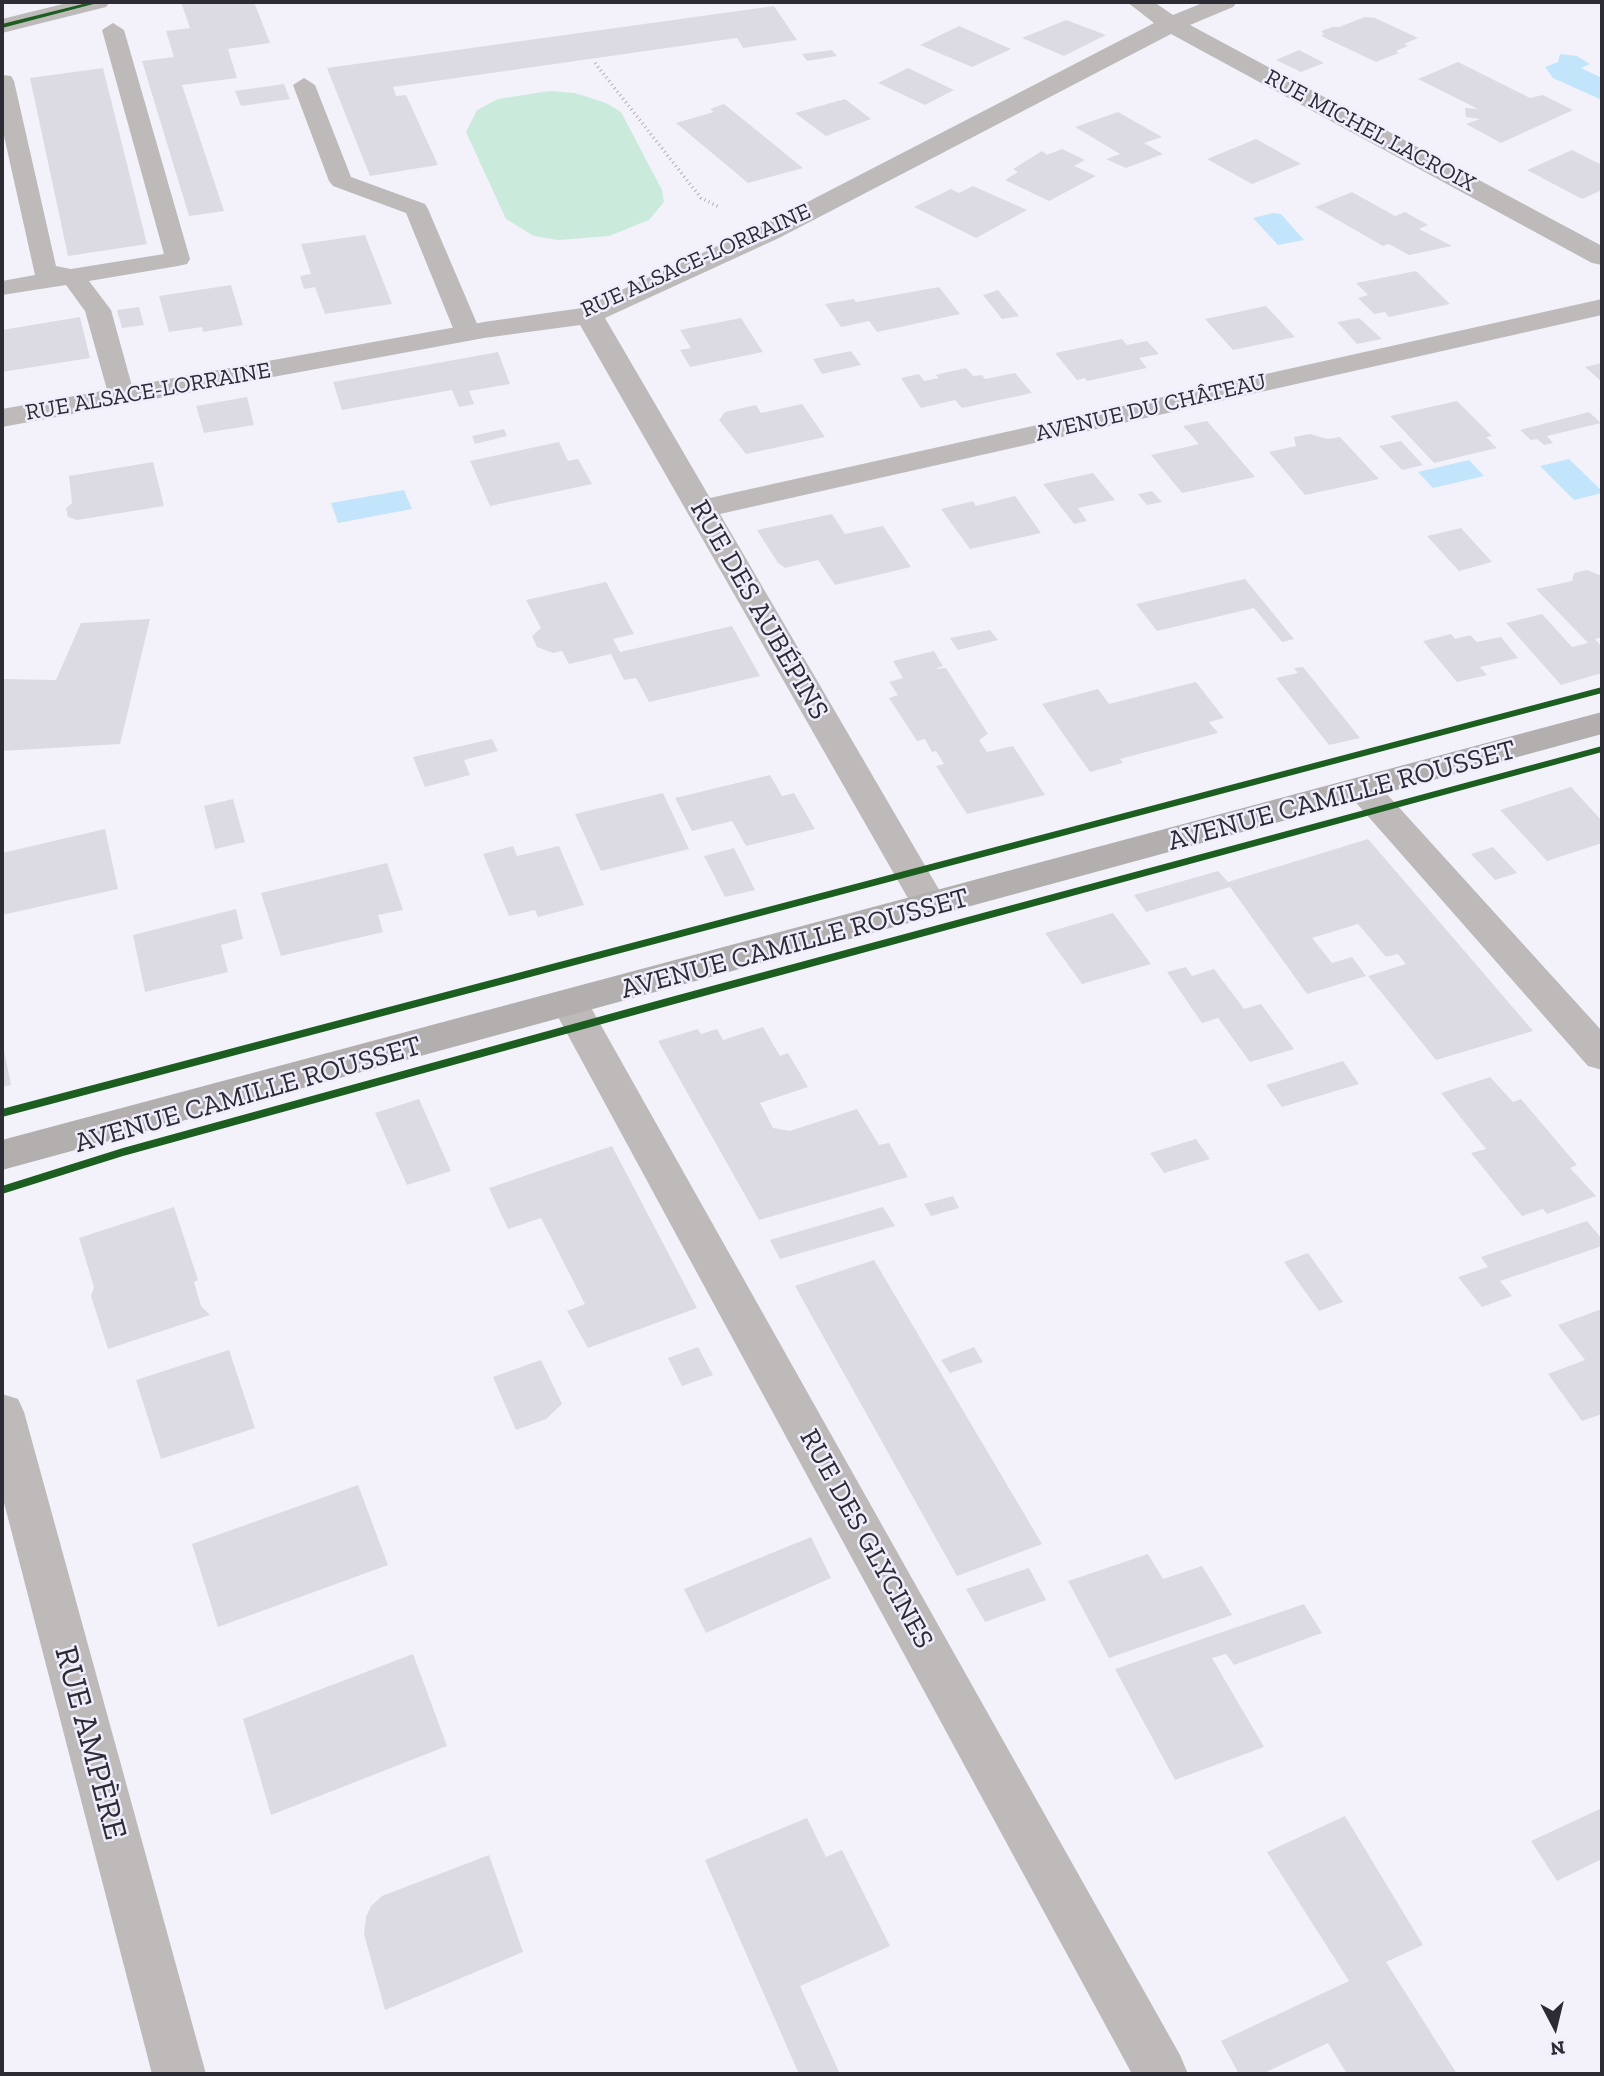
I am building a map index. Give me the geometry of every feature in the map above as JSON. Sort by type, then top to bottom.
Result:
[{"type":"street","points":[[2,26],[98,2]]},
{"type":"street","name":"RUE MICHEL LACROIX","points":[[1139,2],[1171,24],[1602,257]]},
{"type":"street","name":"RUE ALSACE-LORRAINE","points":[[2,418],[468,333],[589,314],[770,232],[1171,24],[1225,2]]},
{"type":"street","name":"AVENUE DU CHÂTEAU","points":[[701,509],[1602,307]]},
{"type":"street","name":"RUE DES AUBÉPINS","points":[[589,314],[930,905]]},
{"type":"street","name":"AVENUE CAMILLE ROUSSET","points":[[2,1155],[570,1004],[1602,723]]},
{"type":"street","points":[[1363,789],[1602,1056]]},
{"type":"street","name":"RUE DES GLYCINES","points":[[570,1004],[1161,2074]]},
{"type":"street","name":"RUE AMPÈRE","points":[[2,1412],[179,2074]]},
{"type":"lane","points":[[2,288],[178,259],[113,30]]},
{"type":"lane","points":[[3,81],[45,271],[73,276],[98,310],[122,397]]},
{"type":"lane","points":[[304,85],[341,181],[416,209],[468,333]]},
{"type":"path","points":[[595,63],[701,198],[770,232]]},
{"type":"green space","points":[[549,91],[575,93],[606,103],[621,112],[662,190],[664,202],[649,220],[609,236],[558,240],[534,236],[506,219],[466,132],[477,110],[498,99]]},
{"type":"water","points":[[1560,54],[1577,56],[1590,64],[1581,68],[1602,78],[1602,100],[1553,78],[1545,67],[1558,62]]},
{"type":"water","points":[[1273,213],[1281,214],[1304,240],[1278,245],[1253,218]]},
{"type":"water","points":[[1569,459],[1602,493],[1574,500],[1540,466]]},
{"type":"water","points":[[1469,460],[1484,476],[1433,488],[1418,472]]},
{"type":"water","points":[[404,490],[412,509],[338,523],[331,503]]},
{"type":"building","points":[[181,2],[254,2],[270,43],[228,49],[237,78],[182,85],[224,211],[189,216],[142,61],[174,57],[166,31],[190,28]]},
{"type":"building","points":[[774,6],[797,40],[743,48],[737,38],[393,87],[396,96],[406,95],[438,165],[370,176],[327,68]]},
{"type":"building","points":[[1365,17],[1375,18],[1418,38],[1404,44],[1408,46],[1396,51],[1399,53],[1376,62],[1321,36],[1324,34],[1321,31]]},
{"type":"building","points":[[1066,20],[1106,35],[1064,56],[1022,38]]},
{"type":"building","points":[[959,26],[1011,49],[972,67],[920,45]]},
{"type":"building","points":[[832,50],[837,56],[807,61],[802,54]]},
{"type":"building","points":[[1299,50],[1324,63],[1301,72],[1276,60]]},
{"type":"building","points":[[1458,62],[1530,98],[1543,95],[1573,110],[1501,143],[1466,124],[1480,119],[1466,117],[1465,108],[1478,109],[1418,79]]},
{"type":"building","points":[[103,68],[147,244],[68,256],[30,78]]},
{"type":"building","points":[[908,68],[954,90],[925,105],[878,83]]},
{"type":"building","points":[[284,84],[290,99],[241,106],[235,91]]},
{"type":"building","points":[[845,99],[871,119],[826,136],[795,113]]},
{"type":"building","points":[[724,104],[803,168],[748,183],[676,123],[714,112],[710,109]]},
{"type":"building","points":[[1118,112],[1162,137],[1144,143],[1163,154],[1126,168],[1106,159],[1120,154],[1075,127]]},
{"type":"building","points":[[1256,139],[1301,164],[1252,184],[1207,159]]},
{"type":"building","points":[[1062,149],[1085,160],[1074,166],[1096,176],[1049,201],[1005,180],[1018,172],[1013,169],[1042,151],[1047,155]]},
{"type":"building","points":[[1572,150],[1602,165],[1602,190],[1582,199],[1527,170]]},
{"type":"building","points":[[973,186],[1027,210],[976,238],[914,207],[951,189],[959,193]]},
{"type":"building","points":[[1352,192],[1395,216],[1405,212],[1428,225],[1419,229],[1452,246],[1409,255],[1389,244],[1383,246],[1315,207]]},
{"type":"building","points":[[365,235],[392,304],[325,314],[315,287],[304,289],[300,276],[311,274],[301,244]]},
{"type":"building","points":[[1416,271],[1450,304],[1389,317],[1385,312],[1374,314],[1358,298],[1368,295],[1356,283]]},
{"type":"building","points":[[231,285],[243,325],[203,332],[202,327],[169,332],[159,296]]},
{"type":"building","points":[[939,287],[960,314],[877,332],[869,321],[841,327],[825,304],[854,299],[856,302]]},
{"type":"building","points":[[998,290],[1019,316],[1002,319],[983,295]]},
{"type":"building","points":[[1266,306],[1295,337],[1233,350],[1205,319]]},
{"type":"building","points":[[139,307],[144,325],[122,328],[117,310]]},
{"type":"building","points":[[80,317],[90,358],[2,372],[2,330]]},
{"type":"building","points":[[741,318],[763,352],[690,367],[680,350],[691,348],[680,330]]},
{"type":"building","points":[[1359,318],[1382,339],[1357,344],[1337,322]]},
{"type":"building","points":[[1122,339],[1127,345],[1147,341],[1159,354],[1139,358],[1147,368],[1087,381],[1085,378],[1077,380],[1055,353]]},
{"type":"building","points":[[851,351],[861,365],[822,374],[813,359]]},
{"type":"building","points":[[498,352],[510,384],[469,391],[474,404],[459,407],[452,390],[342,410],[333,382]]},
{"type":"building","points":[[1602,363],[1602,382],[1585,367]]},
{"type":"building","points":[[966,368],[973,376],[982,375],[985,379],[1015,373],[1032,393],[962,408],[955,400],[921,408],[901,378],[919,374],[924,381],[939,378],[935,375]]},
{"type":"building","points":[[247,397],[254,425],[204,433],[196,406]]},
{"type":"building","points":[[1457,401],[1492,436],[1486,437],[1497,448],[1434,463],[1390,416]]},
{"type":"building","points":[[802,404],[825,437],[746,454],[719,420],[725,412],[756,405],[761,413]]},
{"type":"building","points":[[1589,412],[1601,423],[1547,436],[1553,443],[1544,445],[1537,439],[1531,440],[1520,430]]},
{"type":"building","points":[[1207,421],[1255,477],[1182,493],[1151,455],[1199,444],[1183,426]]},
{"type":"building","points":[[504,429],[507,436],[475,444],[472,436]]},
{"type":"building","points":[[1310,434],[1327,439],[1340,437],[1379,479],[1305,495],[1269,452],[1296,446],[1294,437]]},
{"type":"building","points":[[1401,441],[1423,465],[1402,470],[1379,446]]},
{"type":"building","points":[[559,442],[568,461],[578,459],[592,484],[490,506],[470,461]]},
{"type":"building","points":[[153,462],[164,506],[77,520],[68,517],[66,508],[72,503],[69,476]]},
{"type":"building","points":[[1093,473],[1115,500],[1078,508],[1087,521],[1074,524],[1043,484]]},
{"type":"building","points":[[1152,491],[1162,502],[1147,505],[1138,494]]},
{"type":"building","points":[[1015,496],[1041,533],[970,549],[941,509],[973,501],[976,506]]},
{"type":"building","points":[[832,514],[845,534],[883,526],[911,567],[835,585],[818,560],[785,568],[778,563],[757,530]]},
{"type":"building","points":[[1461,528],[1492,562],[1459,571],[1427,536]]},
{"type":"building","points":[[1587,570],[1602,576],[1602,637],[1595,639],[1602,647],[1602,673],[1561,685],[1506,623],[1542,614],[1572,647],[1588,643],[1536,589],[1572,581],[1574,573]]},
{"type":"building","points":[[1245,579],[1294,639],[1282,642],[1254,608],[1157,631],[1136,604]]},
{"type":"building","points":[[606,582],[634,634],[613,639],[620,652],[732,626],[760,676],[649,702],[636,678],[624,680],[611,654],[569,664],[562,651],[553,653],[537,647],[532,636],[541,628],[526,600]]},
{"type":"building","points":[[150,619],[120,744],[2,751],[2,679],[56,680],[81,623]]},
{"type":"building","points":[[990,630],[998,640],[958,650],[950,638]]},
{"type":"building","points":[[1451,634],[1455,639],[1470,635],[1477,642],[1501,637],[1518,658],[1480,667],[1487,675],[1457,682],[1423,641]]},
{"type":"building","points":[[934,651],[943,666],[935,669],[946,668],[988,734],[979,740],[987,752],[1013,746],[1045,795],[967,814],[936,766],[944,764],[936,751],[932,752],[925,739],[917,741],[889,698],[898,695],[889,682],[903,678],[893,661]]},
{"type":"building","points":[[1303,667],[1360,738],[1329,745],[1276,678],[1298,673],[1294,668]]},
{"type":"building","points":[[1196,682],[1224,718],[1209,722],[1218,733],[1120,759],[1123,763],[1090,772],[1042,704],[1098,689],[1109,704]]},
{"type":"building","points":[[492,739],[498,751],[464,760],[470,775],[425,787],[413,757]]},
{"type":"building","points":[[770,775],[782,796],[794,793],[815,829],[746,846],[732,821],[692,831],[675,798]]},
{"type":"building","points":[[1571,787],[1602,821],[1602,843],[1547,861],[1500,810]]},
{"type":"building","points":[[663,793],[689,849],[601,871],[575,814]]},
{"type":"building","points":[[233,799],[245,842],[215,849],[204,806]]},
{"type":"building","points":[[105,829],[118,889],[2,915],[2,853]]},
{"type":"building","points":[[1368,839],[1533,1031],[1436,1060],[1368,976],[1406,964],[1398,954],[1386,957],[1358,924],[1312,938],[1332,963],[1352,957],[1366,976],[1307,994],[1230,887],[1146,912],[1134,895],[1218,871],[1228,882]]},
{"type":"building","points":[[513,846],[517,856],[559,846],[584,905],[538,917],[535,910],[509,916],[483,854]]},
{"type":"building","points":[[1493,847],[1517,873],[1495,880],[1471,854]]},
{"type":"building","points":[[734,848],[755,890],[725,897],[704,856]]},
{"type":"building","points":[[387,863],[403,910],[378,915],[383,932],[281,956],[261,893]]},
{"type":"building","points":[[236,909],[243,939],[221,945],[228,972],[145,992],[133,935]]},
{"type":"building","points":[[1113,913],[1151,964],[1082,984],[1045,933]]},
{"type":"building","points":[[1186,967],[1192,976],[1214,969],[1244,1009],[1261,1004],[1294,1049],[1250,1062],[1218,1018],[1202,1023],[1167,972]]},
{"type":"building","points":[[763,1027],[780,1056],[788,1053],[808,1087],[760,1103],[773,1128],[790,1131],[857,1109],[879,1145],[889,1143],[908,1177],[759,1220],[658,1041],[698,1029],[701,1034],[717,1029],[723,1040]]},
{"type":"building","points":[[2,1040],[11,1085],[2,1087]]},
{"type":"building","points":[[1343,1061],[1359,1084],[1282,1107],[1266,1085]]},
{"type":"building","points":[[1490,1077],[1513,1102],[1521,1099],[1577,1165],[1570,1168],[1596,1196],[1547,1214],[1543,1209],[1522,1216],[1471,1153],[1486,1149],[1441,1093]]},
{"type":"building","points":[[419,1099],[451,1171],[407,1185],[375,1113]]},
{"type":"building","points":[[1196,1139],[1210,1159],[1164,1173],[1150,1153]]},
{"type":"building","points":[[612,1146],[697,1308],[588,1348],[567,1311],[585,1304],[541,1218],[508,1229],[489,1188]]},
{"type":"building","points":[[953,1196],[959,1208],[931,1216],[924,1204]]},
{"type":"building","points":[[174,1207],[198,1280],[194,1282],[201,1306],[210,1315],[108,1349],[91,1296],[94,1287],[79,1238]]},
{"type":"building","points":[[883,1207],[895,1226],[780,1259],[770,1240]]},
{"type":"building","points":[[1587,1221],[1602,1239],[1602,1246],[1500,1281],[1512,1296],[1482,1307],[1458,1277],[1488,1267],[1481,1257]]},
{"type":"building","points":[[1308,1253],[1343,1302],[1319,1311],[1284,1262]]},
{"type":"building","points":[[874,1260],[1042,1544],[957,1576],[795,1286]]},
{"type":"building","points":[[1602,1309],[1602,1414],[1582,1421],[1548,1374],[1585,1360],[1558,1325]]},
{"type":"building","points":[[698,1347],[713,1375],[682,1386],[668,1358]]},
{"type":"building","points":[[974,1347],[983,1362],[950,1373],[941,1360]]},
{"type":"building","points":[[229,1350],[255,1428],[161,1459],[136,1380]]},
{"type":"building","points":[[541,1360],[562,1404],[546,1419],[516,1430],[493,1377]]},
{"type":"building","points":[[358,1485],[388,1565],[218,1627],[192,1544]]},
{"type":"building","points":[[811,1537],[831,1578],[706,1633],[684,1589]]},
{"type":"building","points":[[1148,1554],[1163,1579],[1202,1566],[1232,1615],[1109,1658],[1068,1581]]},
{"type":"building","points":[[1029,1568],[1046,1600],[985,1622],[966,1589]]},
{"type":"building","points":[[1304,1604],[1322,1633],[1234,1665],[1226,1654],[1212,1658],[1264,1747],[1175,1780],[1115,1669]]},
{"type":"building","points":[[413,1654],[447,1746],[271,1815],[243,1719]]},
{"type":"building","points":[[1602,1808],[1602,1859],[1557,1881],[1531,1841]]},
{"type":"building","points":[[1345,1816],[1423,1945],[1386,1962],[1457,2074],[1347,2074],[1328,2043],[1262,2074],[1239,2074],[1221,2041],[1349,1981],[1267,1852]]},
{"type":"building","points":[[807,1818],[826,1857],[842,1850],[890,1946],[800,1986],[840,2074],[799,2074],[705,1860]]},
{"type":"building","points":[[489,1855],[523,1952],[385,2010],[364,1934],[366,1917],[371,1906],[382,1896]]},
{"type":"cycle path","points":[[2,26],[98,2]]},
{"type":"cycle path","points":[[2,1113],[1602,690]]},
{"type":"cycle path","points":[[2,1190],[123,1152],[1602,749]]}]
